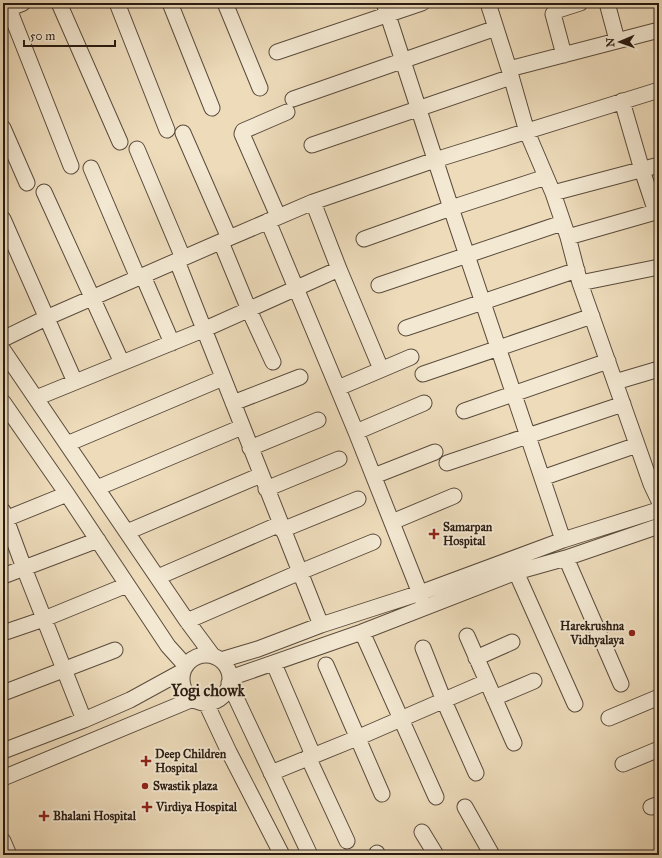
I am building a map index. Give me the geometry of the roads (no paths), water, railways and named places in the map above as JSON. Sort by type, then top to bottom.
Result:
[{"type":"street","points":[[59,3],[120,142]]},
{"type":"street","points":[[117,3],[167,130]]},
{"type":"street","points":[[170,3],[212,108]]},
{"type":"street","points":[[225,3],[260,88]]},
{"type":"street","points":[[277,52],[386,9],[422,3]]},
{"type":"street","points":[[488,3],[527,132],[553,193],[568,237],[578,276],[651,484],[658,514]]},
{"type":"street","points":[[564,55],[553,14],[555,11],[580,3]]},
{"type":"street","points":[[607,3],[617,40]]},
{"type":"street","points":[[13,6],[71,166]]},
{"type":"street","points":[[386,9],[466,255],[563,540]]},
{"type":"street","points":[[426,607],[374,476],[296,288],[242,133],[243,131],[290,105],[496,28]]},
{"type":"street","points":[[312,144],[418,109],[510,73],[564,55],[659,30]]},
{"type":"street","points":[[3,339],[46,318],[314,202],[435,160],[659,90]]},
{"type":"street","points":[[568,237],[657,211],[642,170],[622,101]]},
{"type":"street","points":[[3,128],[27,183]]},
{"type":"street","points":[[183,133],[225,240],[249,310],[273,362]]},
{"type":"street","points":[[138,149],[180,260],[203,330],[321,625]]},
{"type":"street","points":[[553,193],[659,165]]},
{"type":"street","points":[[91,168],[140,277],[172,343]]},
{"type":"street","points":[[364,239],[451,208],[546,177]]},
{"type":"street","points":[[44,192],[122,363]]},
{"type":"street","points":[[314,202],[339,269],[381,369]]},
{"type":"street","points":[[3,219],[75,382]]},
{"type":"street","points":[[379,285],[562,223]]},
{"type":"street","points":[[406,328],[483,302],[578,276],[659,267]]},
{"type":"street","points":[[36,398],[203,330],[339,269]]},
{"type":"street","points":[[423,374],[592,316]]},
{"type":"street","points":[[3,350],[187,621],[229,671],[230,681],[310,855]]},
{"type":"street","points":[[338,388],[410,357]]},
{"type":"street","points":[[464,410],[608,361]]},
{"type":"street","points":[[615,382],[659,369]]},
{"type":"street","points":[[233,403],[300,377]]},
{"type":"street","points":[[67,444],[223,378]]},
{"type":"street","points":[[3,402],[8,420],[67,494],[126,585],[185,669]]},
{"type":"street","points":[[356,432],[424,403]]},
{"type":"street","points":[[447,462],[623,404]]},
{"type":"street","points":[[250,448],[318,420]]},
{"type":"street","points":[[97,488],[242,427]]},
{"type":"street","points":[[542,478],[638,445]]},
{"type":"street","points":[[374,476],[435,452]]},
{"type":"street","points":[[128,532],[264,482],[339,459]]},
{"type":"street","points":[[67,494],[4,517],[84,720]]},
{"type":"street","points":[[392,522],[454,496]]},
{"type":"street","points":[[158,577],[281,527],[358,499]]},
{"type":"street","points":[[282,855],[230,752],[200,701],[185,690],[182,678],[185,669],[191,660],[198,656],[206,655],[217,658],[258,649],[321,625],[420,593],[563,540],[658,514]]},
{"type":"street","points":[[230,681],[362,632],[516,572],[566,558],[658,514]]},
{"type":"street","points":[[3,576],[98,540]]},
{"type":"street","points":[[187,621],[373,542]]},
{"type":"street","points":[[566,558],[621,684]]},
{"type":"street","points":[[516,572],[575,704]]},
{"type":"street","points":[[3,633],[44,619],[126,585]]},
{"type":"street","points":[[362,632],[436,797]]},
{"type":"street","points":[[467,636],[514,743]]},
{"type":"street","points":[[476,658],[512,642]]},
{"type":"street","points":[[423,648],[476,773]]},
{"type":"street","points":[[3,693],[115,650]]},
{"type":"street","points":[[274,664],[347,841]]},
{"type":"street","points":[[326,665],[382,794]]},
{"type":"street","points":[[3,751],[84,720],[130,700],[185,669]]},
{"type":"street","points":[[3,778],[200,701],[214,701],[227,691],[230,681]]},
{"type":"street","points":[[494,698],[534,681]]},
{"type":"street","points":[[271,773],[357,738],[486,682]]},
{"type":"street","points":[[609,718],[659,697]]},
{"type":"street","points":[[623,764],[659,750]]},
{"type":"street","points":[[465,807],[487,853]]},
{"type":"street","points":[[422,832],[436,855]]},
{"type":"street","points":[[3,841],[9,855]]},
{"type":"place","name":"Samarpan Hospital","points":[[434,534]]},
{"type":"place","name":"Harekrushna Vidhyalaya","points":[[632,633]]},
{"type":"place","name":"Deep Children Hospital","points":[[146,761]]},
{"type":"place","name":"Swastik plaza","points":[[145,786]]},
{"type":"place","name":"Virdiya Hospital","points":[[147,807]]},
{"type":"place","name":"Bhalani Hospital","points":[[44,816]]},
{"type":"district","name":"Yogi chowk","points":[[208,690]]}]
